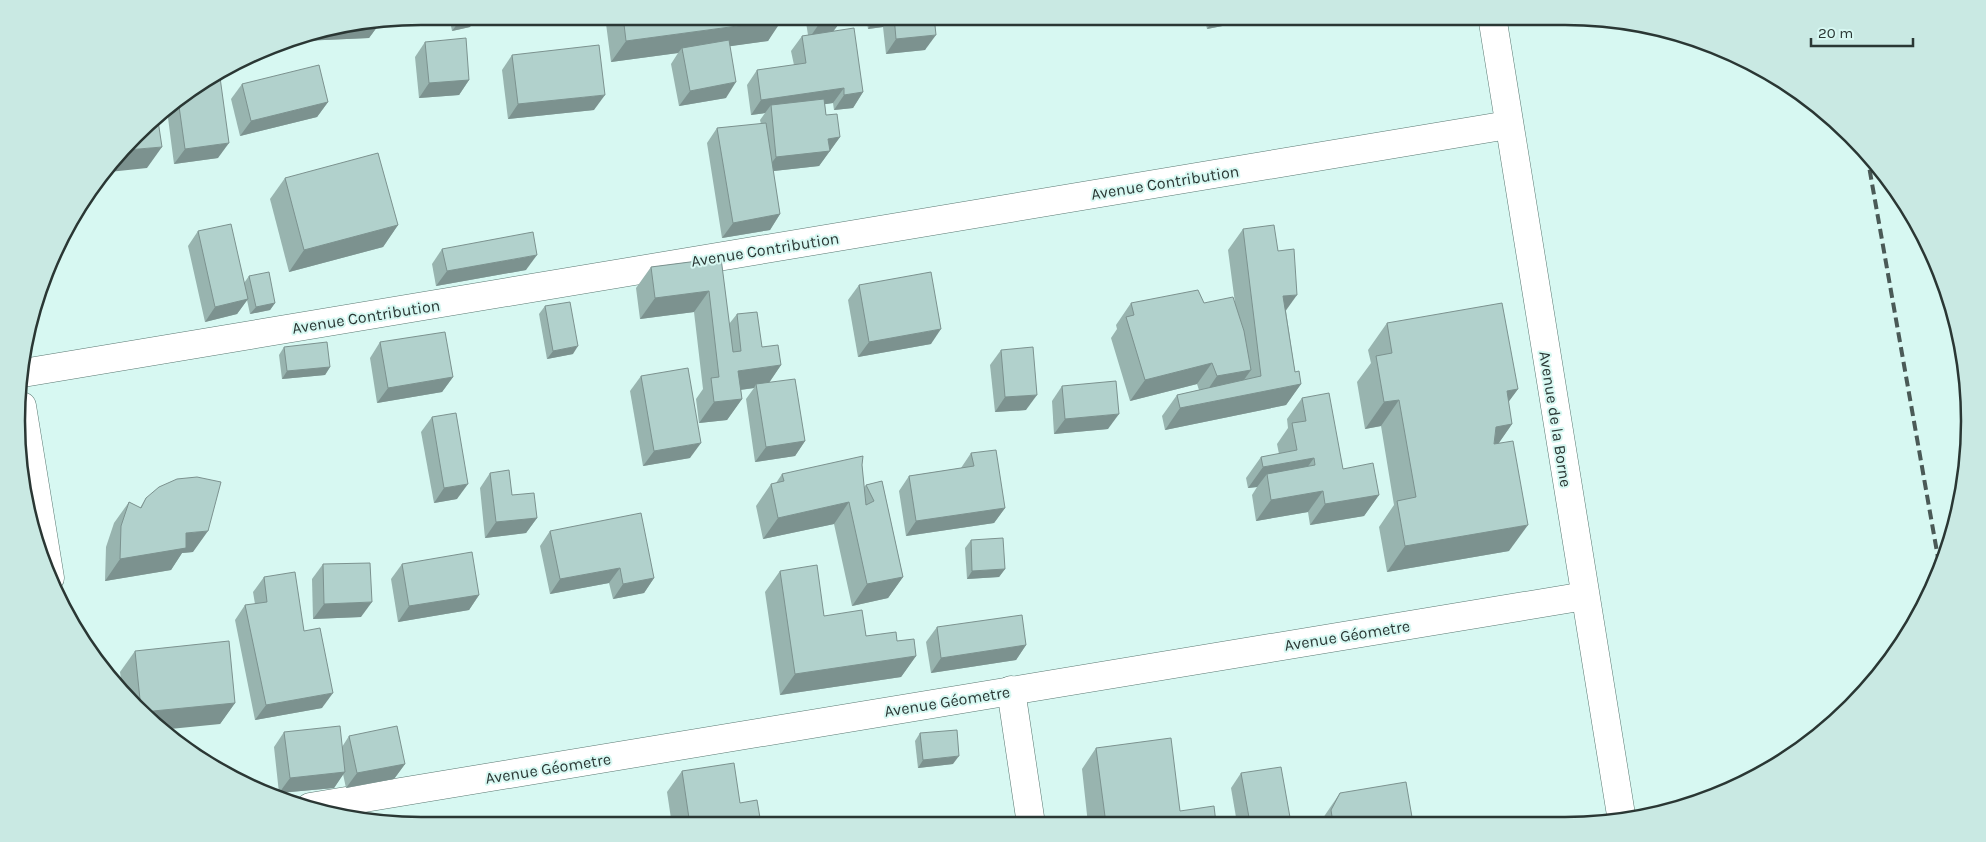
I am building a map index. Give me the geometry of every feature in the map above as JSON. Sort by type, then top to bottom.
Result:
[{"type":"street","name":"Avenue de la Borne","points":[[1493,25],[1621,813]]},
{"type":"street","name":"Avenue Contribution","points":[[28,372],[1508,125]]},
{"type":"street","points":[[25,425],[44,542]]},
{"type":"street","name":"Avenue Géometre","points":[[323,805],[1585,596]]},
{"type":"street","points":[[1010,690],[1030,817]]},
{"type":"building","points":[[624,25],[745,25],[626,41]]},
{"type":"building","points":[[895,25],[935,25],[936,35],[896,39]]},
{"type":"building","points":[[854,28],[863,92],[844,95],[844,88],[761,100],[757,70],[806,63],[802,36]]},
{"type":"building","points":[[466,38],[469,80],[429,83],[425,42]]},
{"type":"building","points":[[729,40],[736,82],[690,91],[682,48]]},
{"type":"building","points":[[599,45],[605,95],[518,104],[512,55]]},
{"type":"building","points":[[319,65],[328,102],[251,121],[242,84]]},
{"type":"building","points":[[220,80],[229,143],[185,149],[179,108]]},
{"type":"building","points":[[824,99],[826,115],[837,114],[840,137],[828,139],[830,151],[776,157],[771,105]]},
{"type":"building","points":[[766,123],[780,214],[733,223],[717,128]]},
{"type":"building","points":[[159,124],[162,147],[133,149]]},
{"type":"building","points":[[378,153],[398,225],[304,250],[285,178]]},
{"type":"building","points":[[231,224],[248,299],[215,307],[198,231]]},
{"type":"building","points":[[1274,225],[1278,251],[1294,249],[1297,295],[1283,296],[1295,372],[1299,371],[1301,384],[1180,408],[1177,395],[1261,376],[1243,229]]},
{"type":"building","points":[[533,232],[537,255],[447,271],[442,249]]},
{"type":"building","points":[[721,258],[733,352],[741,351],[737,314],[757,312],[762,347],[778,345],[781,365],[738,371],[742,399],[714,402],[711,378],[719,377],[709,291],[655,298],[651,267]]},
{"type":"building","points":[[269,272],[275,303],[256,307],[249,276]]},
{"type":"building","points":[[931,272],[941,329],[869,342],[859,285]]},
{"type":"building","points":[[1198,290],[1204,303],[1233,297],[1244,331],[1251,370],[1217,376],[1212,363],[1145,380],[1126,317],[1134,315],[1131,303]]},
{"type":"building","points":[[570,302],[578,346],[553,351],[545,306]]},
{"type":"building","points":[[1502,303],[1518,389],[1507,391],[1512,424],[1496,427],[1494,444],[1513,441],[1528,525],[1405,546],[1397,501],[1416,497],[1399,400],[1384,402],[1376,356],[1392,353],[1387,323]]},
{"type":"building","points":[[445,332],[453,377],[388,388],[380,342]]},
{"type":"building","points":[[327,342],[330,367],[287,371],[284,347]]},
{"type":"building","points":[[1033,347],[1037,395],[1005,397],[1001,350]]},
{"type":"building","points":[[688,368],[701,443],[654,451],[641,376]]},
{"type":"building","points":[[795,379],[805,441],[766,447],[756,384]]},
{"type":"building","points":[[1116,381],[1119,414],[1065,419],[1062,386]]},
{"type":"building","points":[[1329,393],[1343,469],[1373,463],[1379,495],[1325,504],[1323,491],[1271,500],[1267,474],[1315,465],[1314,458],[1263,467],[1261,457],[1297,450],[1292,423],[1306,421],[1302,398]]},
{"type":"building","points":[[456,413],[468,484],[444,488],[432,417]]},
{"type":"building","points":[[996,450],[1005,508],[916,521],[909,476],[974,466],[971,453]]},
{"type":"building","points":[[863,456],[862,465],[866,505],[874,501],[866,485],[882,481],[903,577],[867,584],[849,502],[778,518],[771,484],[784,481],[782,474]]},
{"type":"building","points":[[509,470],[512,495],[534,493],[537,518],[496,522],[490,473]]},
{"type":"building","points":[[197,477],[221,482],[208,531],[186,533],[186,548],[120,559],[121,526],[129,502],[141,508],[146,498],[159,487],[177,479]]},
{"type":"building","points":[[641,513],[654,578],[623,584],[620,568],[560,579],[550,531]]},
{"type":"building","points":[[1003,538],[1005,569],[972,571],[971,540]]},
{"type":"building","points":[[472,552],[479,595],[409,606],[402,564]]},
{"type":"building","points":[[370,563],[372,602],[324,604],[323,564]]},
{"type":"building","points":[[817,565],[824,616],[862,610],[866,636],[896,632],[897,641],[914,639],[916,656],[795,674],[780,571]]},
{"type":"building","points":[[295,572],[304,631],[320,628],[333,693],[266,705],[245,605],[267,602],[264,577]]},
{"type":"building","points":[[1022,615],[1026,645],[941,658],[937,627]]},
{"type":"building","points":[[229,641],[235,703],[152,711],[140,700],[135,651]]},
{"type":"building","points":[[340,726],[345,772],[290,778],[284,732]]},
{"type":"building","points":[[397,726],[405,764],[357,773],[349,736]]},
{"type":"building","points":[[957,730],[959,756],[923,760],[920,733]]},
{"type":"building","points":[[1171,738],[1180,811],[1214,806],[1215,817],[1105,817],[1096,748]]},
{"type":"building","points":[[734,763],[740,803],[757,800],[760,817],[689,817],[682,771]]},
{"type":"building","points":[[1281,767],[1290,817],[1249,817],[1241,773]]},
{"type":"building","points":[[1406,782],[1412,817],[1332,817],[1331,810],[1340,793]]},
{"type":"railway","points":[[1869,168],[1938,555]]}]
